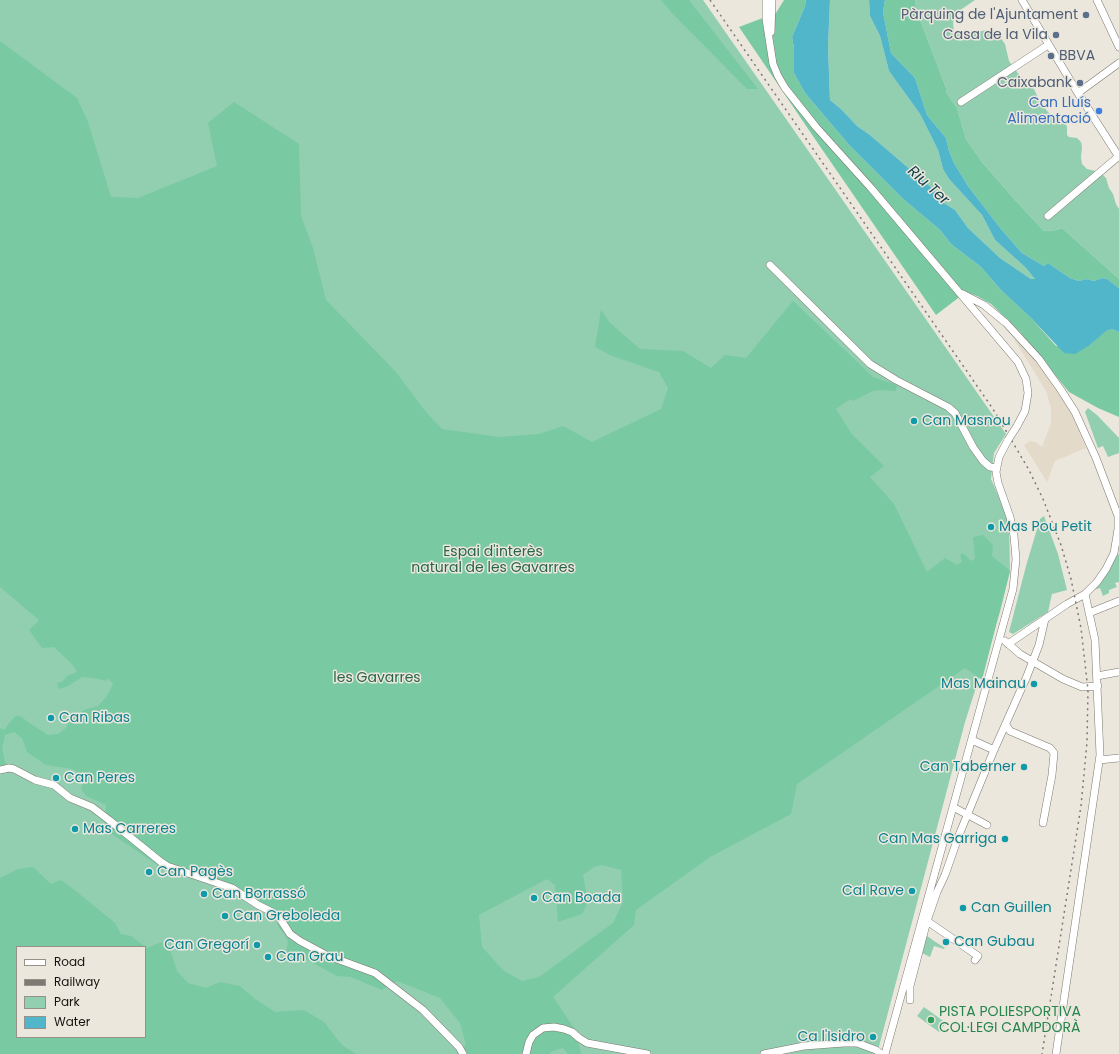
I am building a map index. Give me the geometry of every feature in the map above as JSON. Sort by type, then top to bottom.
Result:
[{"type":"street","points":[[1022,0],[1078,93],[1119,157],[1048,216]]},
{"type":"street","points":[[1097,0],[1119,46]]},
{"type":"street","points":[[768,1],[766,18],[771,46],[776,71],[783,84],[799,107],[828,141],[872,188],[1015,357],[1024,373],[1028,388],[1027,402],[1023,415],[999,457],[996,468],[998,483],[1013,528],[1016,558],[1013,589],[885,1054]]},
{"type":"street","points":[[961,102],[1048,44]]},
{"type":"street","points":[[1078,93],[1119,63]]},
{"type":"street","points":[[770,265],[870,364],[896,380],[948,407],[955,413],[973,448],[983,461],[990,467],[996,468]]},
{"type":"street","points":[[960,292],[984,305],[995,313],[1024,341],[1062,390],[1075,412],[1096,458],[1117,514],[1118,529],[1116,546],[1108,566],[1097,582],[1085,594],[1008,644]]},
{"type":"street","points":[[1056,1054],[1099,760],[1098,676],[1095,640],[1085,594]]},
{"type":"street","points":[[1089,613],[1119,601]]},
{"type":"street","points":[[910,1000],[910,986],[936,892],[945,875],[967,814],[1033,662],[1045,619]]},
{"type":"street","points":[[1001,636],[1008,644],[1048,672],[1082,687],[1098,686]]},
{"type":"street","points":[[1098,676],[1119,672]]},
{"type":"street","points":[[1006,725],[1010,730],[1050,748],[1054,753],[1052,775],[1043,823]]},
{"type":"street","points":[[972,740],[994,750]]},
{"type":"street","points":[[1099,760],[1119,758]]},
{"type":"street","points":[[0,770],[9,768],[14,769],[35,780],[54,785],[70,798],[92,807],[160,862],[167,866],[232,888],[258,905],[274,913],[279,917],[290,934],[300,941],[326,955],[375,973],[423,1010],[454,1042],[463,1054]]},
{"type":"street","points":[[953,807],[987,825]]},
{"type":"street","points":[[927,921],[978,956],[975,960]]},
{"type":"street","points":[[526,1054],[529,1042],[533,1035],[543,1028],[554,1027],[572,1032],[588,1043],[647,1054]]},
{"type":"street","points":[[764,1054],[804,1046],[844,1043],[857,1044],[876,1050],[882,1054]]},
{"type":"shaded area","points":[[1015,335],[1054,384],[1073,417],[1086,448],[1055,461],[1047,482],[1024,445],[1030,441],[1036,442],[1042,447],[1051,423],[1051,408],[1046,391],[1015,341]]},
{"type":"green space","name":"Espai d'interès natural de les Gavarres","points":[[0,0],[703,0],[1006,434],[994,453],[991,479],[1009,520],[1010,571],[1000,612],[965,722],[877,1054],[0,1054]]},
{"type":"green space","points":[[661,0],[689,0],[758,89],[747,89]]},
{"type":"green space","points":[[784,0],[806,0],[792,37],[794,48],[794,73],[805,93],[850,146],[902,198],[940,230],[951,244],[981,267],[1001,290],[1032,319],[1056,346],[1090,345],[1105,331],[1112,329],[1119,332],[1119,417],[1098,408],[1069,392],[1020,332],[991,304],[977,296],[966,292],[936,315],[739,27],[776,13]]},
{"type":"green space","points":[[830,0],[869,0],[870,16],[880,36],[889,71],[920,114],[938,150],[943,169],[949,179],[982,215],[995,240],[1025,267],[1035,279],[1031,279],[1000,258],[968,228],[955,210],[944,203],[934,190],[870,135],[857,126],[830,100],[828,47]]},
{"type":"green space","points":[[885,0],[915,0],[916,9],[946,88],[946,92],[957,108],[966,139],[982,162],[1044,231],[1062,228],[1119,279],[1119,288],[1107,279],[1102,278],[1094,281],[1086,279],[1079,281],[1070,278],[1048,263],[1044,266],[1022,253],[1001,229],[968,186],[954,163],[946,138],[927,115],[915,78],[891,53],[883,12]]},
{"type":"green space","points":[[915,0],[975,0],[956,13],[953,23],[954,33],[962,35],[993,30],[997,33],[1005,44],[1009,61],[1020,76],[1033,87],[1041,104],[1049,113],[1065,122],[1067,127],[1067,135],[1069,137],[1077,138],[1081,142],[1082,164],[1087,169],[1100,172],[1106,178],[1119,209],[1119,279],[1062,228],[1044,231],[982,162],[966,139],[957,108],[946,92],[946,88],[916,9]]},
{"type":"green space","name":"les Gavarres","points":[[0,41],[77,98],[88,122],[111,197],[138,198],[217,166],[208,123],[234,102],[299,144],[301,216],[313,248],[326,300],[396,372],[425,411],[442,429],[499,437],[539,434],[563,426],[592,442],[661,409],[668,388],[659,372],[612,356],[595,347],[601,310],[610,323],[640,349],[683,351],[711,368],[725,355],[746,358],[793,301],[873,377],[897,385],[896,391],[873,391],[853,401],[850,399],[836,409],[851,433],[884,466],[870,477],[894,504],[927,572],[945,558],[957,565],[962,562],[960,555],[963,553],[971,561],[975,559],[973,537],[983,535],[993,545],[992,556],[1010,571],[982,680],[965,668],[797,784],[791,814],[710,857],[636,910],[634,925],[553,997],[576,1031],[581,1054],[568,1054],[563,1048],[551,1052],[550,1054],[456,1054],[466,1045],[460,1023],[440,998],[397,981],[382,990],[351,977],[337,976],[302,957],[286,953],[288,942],[284,933],[279,928],[275,917],[235,892],[187,875],[169,873],[112,834],[105,822],[106,805],[86,796],[81,789],[84,779],[75,770],[46,765],[27,752],[22,738],[14,732],[5,735],[2,748],[6,765],[0,770],[0,728],[4,730],[15,716],[20,716],[48,735],[58,734],[65,729],[73,717],[84,710],[98,706],[107,696],[113,684],[108,678],[105,681],[82,677],[68,686],[60,689],[58,688],[57,683],[62,682],[67,676],[77,672],[72,664],[54,647],[42,648],[29,630],[39,620],[0,587]],"holes":[[[602,865],[621,870],[623,902],[613,923],[539,977],[522,981],[504,971],[482,947],[479,915],[547,879],[555,885],[558,922],[582,914],[588,902],[583,875],[594,867]]]},
{"type":"green space","points":[[1088,408],[1097,415],[1119,438],[1119,453],[1108,457],[1103,446],[1098,448],[1085,412]]},
{"type":"green space","points":[[1044,516],[1058,554],[1067,590],[1052,594],[1048,612],[1013,634],[1009,632],[1026,566],[1040,519]]},
{"type":"green space","points":[[1119,554],[1119,582],[1115,583],[1117,587],[1109,590],[1109,593],[1103,596],[1100,588],[1093,590],[1105,576]]},
{"type":"green space","points":[[33,867],[51,884],[61,880],[115,923],[121,934],[131,936],[144,946],[16,946],[16,1038],[146,1038],[146,947],[162,942],[170,949],[177,971],[188,983],[206,988],[220,982],[240,986],[255,999],[275,1012],[304,1010],[324,1022],[342,1045],[356,1054],[0,1054],[0,878],[18,869]]},
{"type":"green space","points":[[926,935],[945,948],[934,946],[930,957],[922,953]]},
{"type":"green space","name":"PISTA POLIESPORTIVA COL·LEGI CAMPDORÀ","points":[[924,1007],[946,1023],[939,1032],[917,1016]]},
{"type":"water","name":"Riu Ter","points":[[806,0],[830,0],[828,47],[830,100],[857,126],[870,135],[934,190],[944,203],[955,210],[968,228],[1000,258],[1031,279],[1035,279],[1025,267],[995,240],[982,215],[949,179],[943,169],[938,150],[920,114],[889,71],[880,36],[870,16],[869,0],[885,0],[883,12],[891,53],[915,78],[927,115],[946,138],[954,163],[968,186],[1001,229],[1022,253],[1044,266],[1048,263],[1070,278],[1079,281],[1086,279],[1094,281],[1102,278],[1107,279],[1119,288],[1119,332],[1112,329],[1106,331],[1090,345],[1075,354],[1064,353],[1032,319],[1001,290],[981,267],[951,244],[940,230],[902,198],[850,146],[805,93],[794,73],[794,48],[792,37]]},
{"type":"railway","points":[[710,0],[993,409],[1029,470],[1043,499],[1061,545],[1071,579],[1081,628],[1088,690],[1087,742],[1081,806],[1042,1054]]},
{"type":"place","name":"Pàrquing de l'Ajuntament","points":[[1086,15]]},
{"type":"place","name":"Casa de la Vila","points":[[1056,35]]},
{"type":"place","name":"BBVA","points":[[1051,56]]},
{"type":"place","name":"Caixabank","points":[[1080,83]]},
{"type":"place","name":"Can Lluís Alimentació","points":[[1099,111]]},
{"type":"place","name":"Can Masnou","points":[[914,421]]},
{"type":"place","name":"Mas Pou Petit","points":[[991,527]]},
{"type":"place","name":"Mas Mainau","points":[[1034,684]]},
{"type":"place","name":"Can Ribas","points":[[51,718]]},
{"type":"place","name":"Can Taberner","points":[[1024,767]]},
{"type":"place","name":"Can Peres","points":[[56,778]]},
{"type":"place","name":"Mas Carreres","points":[[75,829]]},
{"type":"place","name":"Can Mas Garriga","points":[[1005,839]]},
{"type":"place","name":"Can Pagès","points":[[149,872]]},
{"type":"place","name":"Cal Rave","points":[[912,891]]},
{"type":"place","name":"Can Borrassó","points":[[204,894]]},
{"type":"place","name":"Can Boada","points":[[534,898]]},
{"type":"place","name":"Can Guillen","points":[[963,908]]},
{"type":"place","name":"Can Greboleda","points":[[225,916]]},
{"type":"place","name":"Can Gubau","points":[[946,942]]},
{"type":"place","name":"Can Gregorí","points":[[257,945]]},
{"type":"place","name":"Can Grau","points":[[268,957]]},
{"type":"place","name":"PISTA POLIESPORTIVA COL·LEGI CAMPDORÀ","points":[[931,1020]]},
{"type":"place","name":"Ca l'Isidro","points":[[873,1037]]}]
